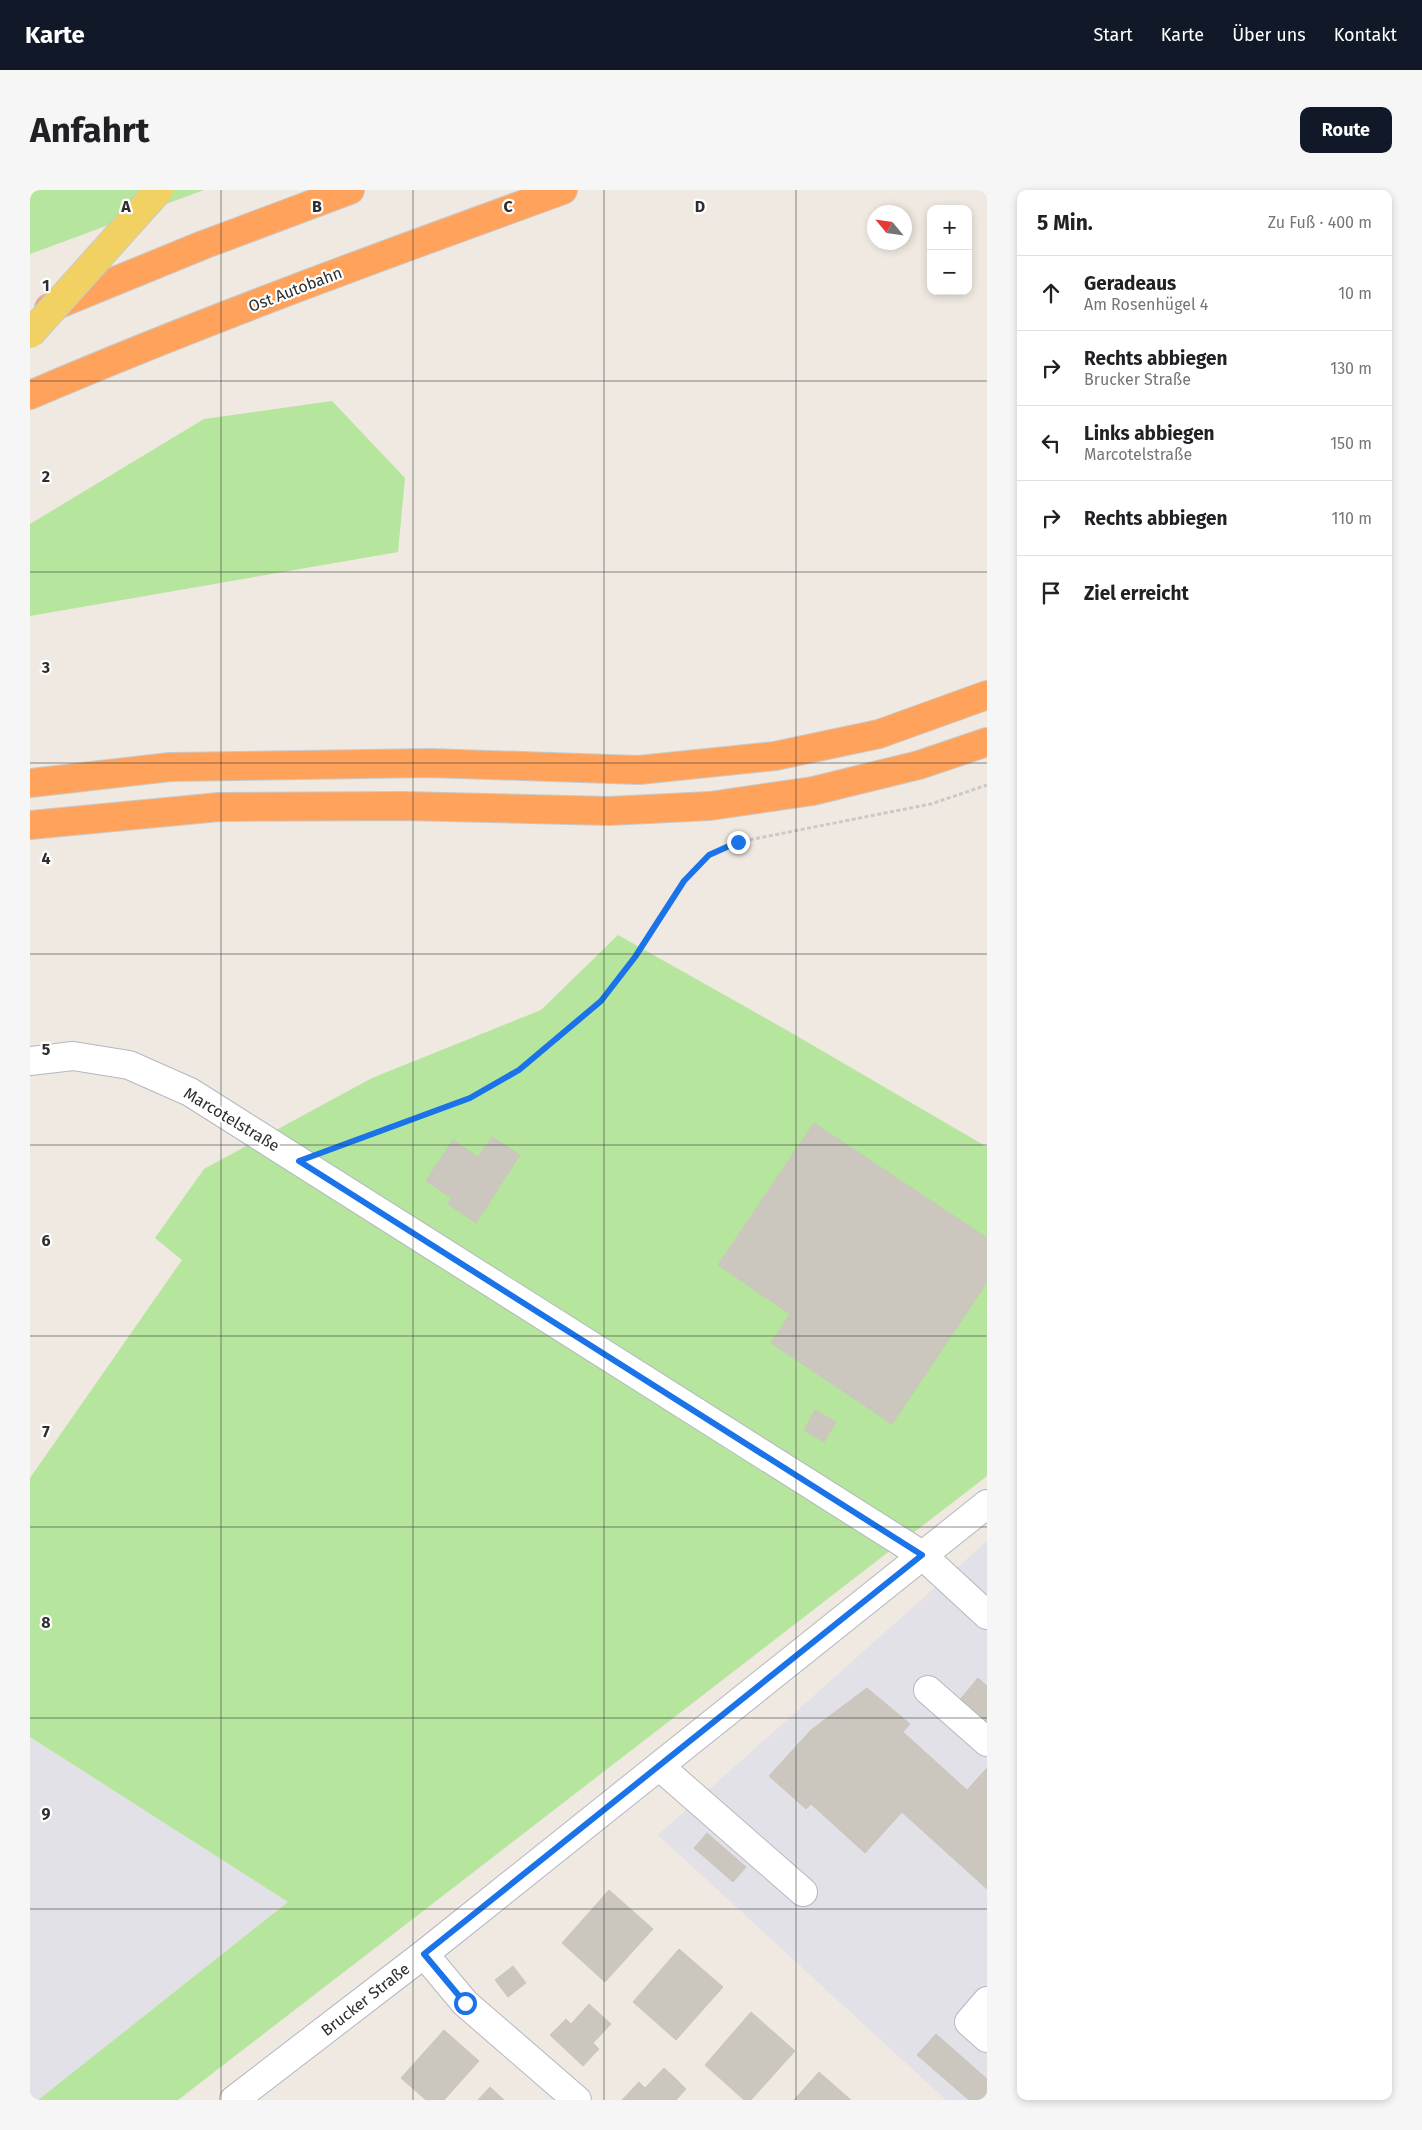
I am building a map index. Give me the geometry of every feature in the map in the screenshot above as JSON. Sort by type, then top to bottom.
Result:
[{"type":"highway","points":[[30,316],[203,245],[350,190]]},
{"type":"highway","name":"Ost Autobahn","points":[[30,394],[320,279],[563,190]]},
{"type":"highway","points":[[30,783],[170,767],[430,763],[640,770],[775,756],[879,734],[987,694]]},
{"type":"highway","points":[[30,825],[219,807],[404,806],[609,811],[710,806],[813,791],[920,765],[987,742]]},
{"type":"main road","points":[[30,334],[159,190]]},
{"type":"street","name":"Marcotelstraße","points":[[30,1061],[73,1056],[129,1065],[190,1092],[922,1555],[987,1615]]},
{"type":"street","name":"Brucker Straße","points":[[234,2100],[424,1954],[987,1504]]},
{"type":"street","points":[[928,1690],[987,1742]]},
{"type":"street","points":[[659,1766],[803,1892]]},
{"type":"street","points":[[424,1954],[465,2003],[577,2100]]},
{"type":"street","points":[[987,2001],[969,2022],[987,2038]]},
{"type":"path","points":[[299,1161],[470,1098],[519,1070],[601,1001],[635,957],[684,881],[709,855],[738,842],[931,804],[987,784]]},
{"type":"shaded area","points":[[987,1541],[987,2100],[946,2100],[658,1835]]},
{"type":"shaded area","points":[[30,1737],[288,1902],[38,2100],[30,2100]]},
{"type":"green space","points":[[30,190],[204,190],[30,254]]},
{"type":"green space","points":[[332,401],[405,478],[398,552],[30,616],[30,524],[204,419]]},
{"type":"green space","points":[[618,935],[790,1032],[987,1147],[987,1476],[178,2100],[38,2100],[288,1902],[30,1737],[30,1478],[182,1260],[155,1238],[204,1169],[372,1078],[541,1010]]},
{"type":"building","points":[[814,1123],[987,1238],[987,1282],[892,1424],[771,1343],[790,1314],[718,1265]]},
{"type":"building","points":[[492,1137],[520,1155],[476,1223],[448,1204],[452,1198],[426,1181],[453,1140],[478,1157]]},
{"type":"building","points":[[815,1410],[836,1422],[824,1442],[804,1430]]},
{"type":"building","points":[[978,1678],[987,1686],[987,1728],[958,1702]]},
{"type":"building","points":[[867,1688],[910,1724],[903,1732],[967,1790],[987,1768],[987,1889],[811,1730]]},
{"type":"building","points":[[811,1730],[902,1812],[865,1853],[811,1804],[806,1809],[769,1776]]},
{"type":"building","points":[[707,1833],[746,1867],[733,1882],[694,1848]]},
{"type":"building","points":[[609,1890],[653,1929],[605,1982],[562,1943]]},
{"type":"building","points":[[679,1949],[723,1987],[676,2040],[633,2002]]},
{"type":"building","points":[[513,1966],[526,1983],[508,1997],[495,1980]]},
{"type":"building","points":[[589,2004],[601,2015],[567,2051],[550,2035],[566,2019],[571,2024]]},
{"type":"building","points":[[751,2012],[795,2051],[751,2100],[744,2100],[705,2065]]},
{"type":"building","points":[[601,2015],[611,2024],[593,2043],[599,2049],[583,2066],[567,2051]]},
{"type":"building","points":[[444,2030],[479,2061],[444,2100],[426,2100],[401,2078]]},
{"type":"building","points":[[936,2034],[987,2079],[987,2100],[969,2100],[917,2055]]},
{"type":"building","points":[[664,2068],[675,2078],[655,2100],[622,2100],[639,2082],[645,2088]]},
{"type":"building","points":[[819,2072],[851,2100],[794,2100]]},
{"type":"building","points":[[675,2078],[686,2089],[676,2100],[655,2100]]},
{"type":"building","points":[[490,2087],[504,2100],[478,2100]]},
{"type":"route","points":[[465,2003],[424,1954],[922,1555],[299,1161],[470,1098],[519,1070],[601,1001],[635,957],[684,881],[709,855],[738,842]]}]
